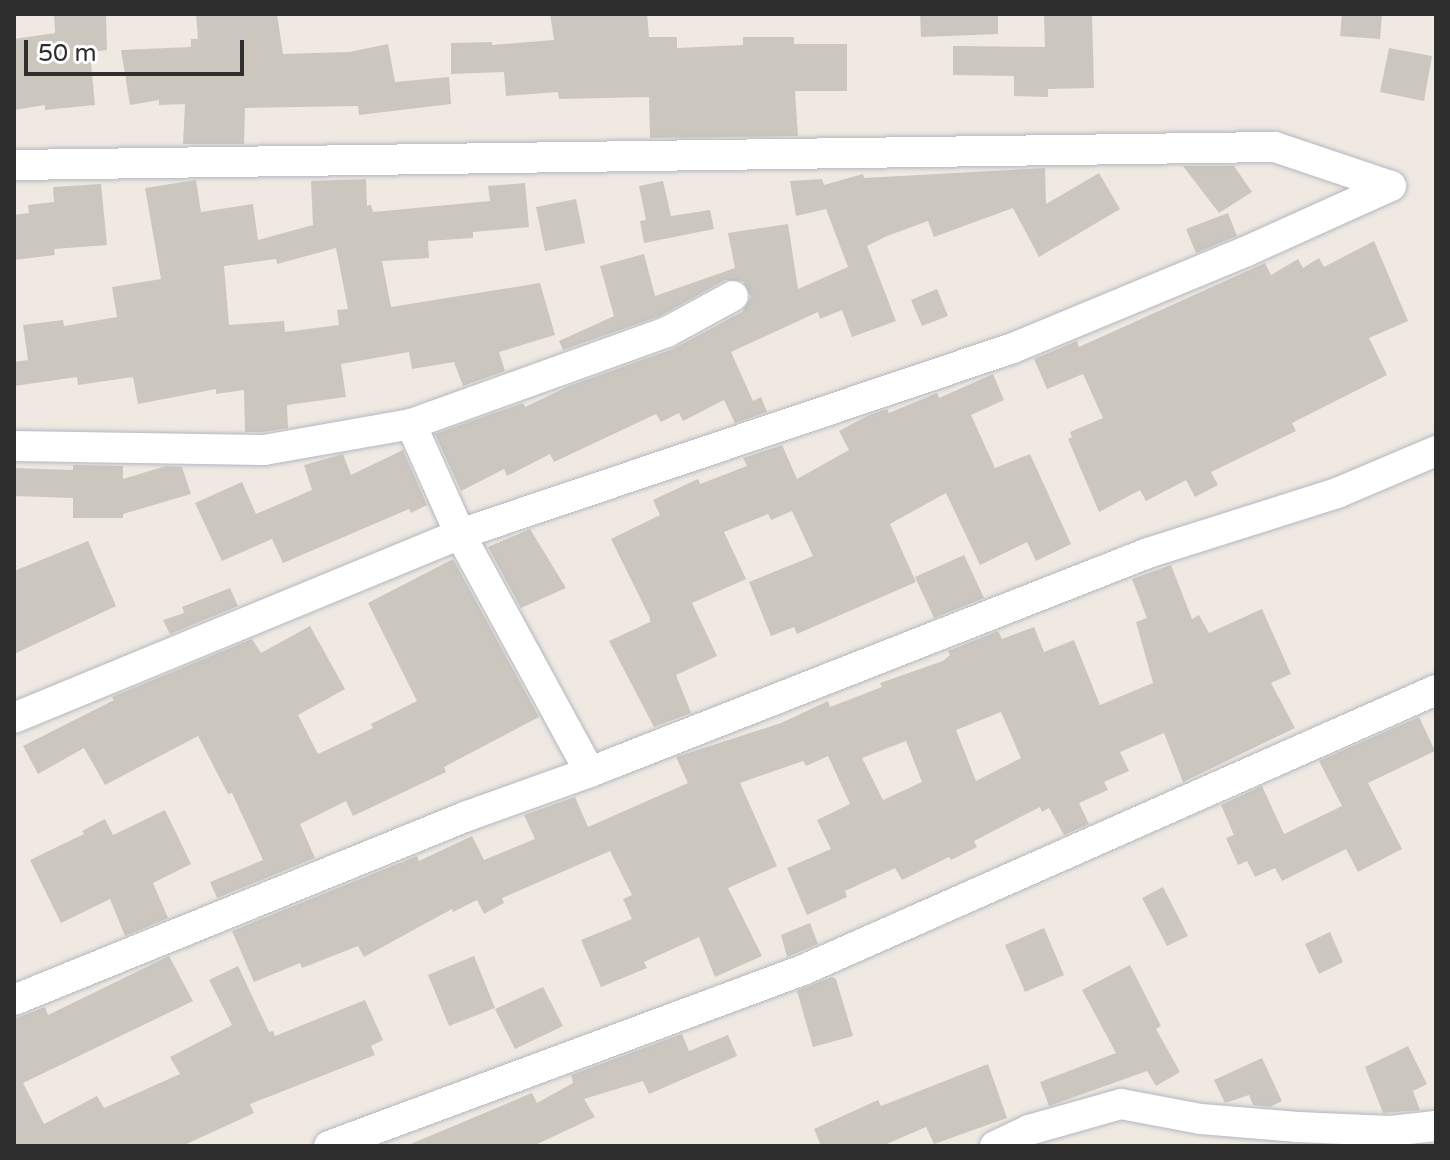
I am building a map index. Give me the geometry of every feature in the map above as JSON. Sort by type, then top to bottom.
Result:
[{"type":"street","points":[[14,165],[1275,147],[1391,186],[1247,251],[1013,348],[460,534],[14,718]]},
{"type":"street","points":[[14,446],[264,450],[411,424],[667,332],[733,296]]},
{"type":"street","points":[[411,424],[460,534],[590,772]]},
{"type":"street","points":[[14,1000],[467,816],[590,772],[1148,553],[1337,493],[1436,451]]},
{"type":"street","points":[[329,1146],[803,970],[1436,690]]},
{"type":"street","points":[[995,1146],[1029,1130],[1121,1104],[1201,1119],[1298,1127],[1390,1131],[1436,1126]]},
{"type":"building","points":[[54,14],[106,14],[107,50],[90,52],[95,105],[45,110],[45,105],[14,110],[14,39],[55,33]]},
{"type":"building","points":[[196,14],[277,14],[283,54],[349,52],[388,44],[395,82],[449,77],[451,104],[359,115],[358,106],[245,108],[244,144],[183,144],[185,104],[159,105],[159,100],[130,105],[121,50],[191,47],[191,39],[198,39]]},
{"type":"building","points":[[550,14],[647,14],[649,37],[677,37],[677,48],[743,45],[743,37],[794,37],[794,44],[847,44],[847,91],[795,91],[798,136],[650,138],[649,97],[559,99],[558,92],[506,96],[504,72],[451,74],[451,43],[492,42],[492,45],[554,40]]},
{"type":"building","points":[[920,14],[998,14],[998,34],[921,37]]},
{"type":"building","points":[[1092,14],[1094,88],[1048,89],[1048,97],[1014,96],[1014,76],[953,75],[953,46],[1045,47],[1044,16]]},
{"type":"building","points":[[1342,14],[1382,14],[1380,39],[1340,36]]},
{"type":"building","points":[[1389,48],[1432,56],[1424,101],[1380,92]]},
{"type":"building","points":[[1183,166],[1234,166],[1252,192],[1219,213]]},
{"type":"building","points":[[1045,168],[1046,204],[1099,173],[1120,209],[1039,257],[1013,208],[934,237],[928,221],[887,236],[867,246],[896,321],[852,337],[842,310],[820,319],[818,312],[731,352],[753,401],[761,397],[767,412],[735,423],[724,400],[683,421],[679,413],[661,422],[656,414],[554,462],[550,454],[507,476],[504,469],[461,491],[435,434],[523,403],[525,407],[569,386],[673,349],[742,312],[751,297],[743,281],[725,280],[660,316],[563,350],[559,341],[614,316],[600,266],[644,254],[655,296],[735,268],[728,233],[788,224],[798,289],[848,267],[826,209],[796,216],[790,181],[822,179],[824,185],[863,174],[864,178]]},
{"type":"building","points":[[366,179],[367,206],[371,205],[373,212],[490,201],[488,186],[525,183],[529,227],[473,232],[473,238],[428,241],[429,258],[382,261],[391,307],[540,283],[555,335],[499,352],[505,371],[463,386],[454,362],[412,369],[409,352],[341,364],[346,397],[287,405],[288,428],[263,432],[245,432],[244,390],[216,394],[216,389],[138,404],[133,377],[78,385],[77,377],[14,386],[14,362],[28,360],[23,325],[63,320],[64,326],[117,317],[112,287],[161,279],[145,188],[196,180],[201,212],[253,204],[258,240],[313,225],[311,181]],"holes":[[[336,248],[348,309],[337,310],[339,325],[285,332],[284,321],[229,325],[224,266],[276,259],[277,264]]]},
{"type":"building","points":[[663,181],[671,216],[710,210],[714,229],[644,243],[640,221],[646,220],[639,186]]},
{"type":"building","points":[[101,184],[107,245],[54,249],[55,255],[14,260],[14,215],[29,213],[28,205],[54,202],[53,187]]},
{"type":"building","points":[[576,199],[585,243],[545,251],[536,207]]},
{"type":"building","points":[[1228,213],[1237,236],[1196,253],[1186,229]]},
{"type":"building","points":[[1374,241],[1408,321],[1369,338],[1387,375],[1292,423],[1296,431],[1211,472],[1218,485],[1195,497],[1186,480],[1146,501],[1140,490],[1099,512],[1068,439],[1072,437],[1070,432],[1103,418],[1083,374],[1047,389],[1034,359],[1077,341],[1079,347],[1265,263],[1271,275],[1298,259],[1303,268],[1319,258],[1324,267]]},
{"type":"building","points":[[937,289],[948,316],[922,326],[911,300]]},
{"type":"building","points":[[993,374],[1004,400],[971,415],[995,468],[1030,454],[1071,544],[1036,561],[1027,542],[980,565],[946,493],[890,524],[916,582],[797,634],[794,627],[771,636],[749,582],[813,556],[792,511],[771,520],[768,514],[724,532],[746,579],[692,603],[717,656],[676,675],[691,713],[654,727],[609,641],[650,622],[611,539],[660,515],[653,500],[698,479],[700,484],[747,466],[743,458],[782,445],[797,479],[849,450],[839,431],[867,416],[887,409],[889,413],[937,393],[939,398]]},
{"type":"building","points":[[403,450],[427,505],[411,513],[409,509],[283,563],[272,539],[222,561],[195,503],[242,482],[256,514],[312,490],[304,465],[343,454],[351,475]]},
{"type":"building","points":[[73,465],[123,466],[123,479],[166,466],[182,467],[191,494],[123,514],[123,518],[73,518],[73,498],[14,496],[14,468],[73,470]]},
{"type":"building","points":[[530,529],[566,588],[521,608],[488,547]]},
{"type":"building","points":[[88,541],[116,606],[14,654],[14,571]]},
{"type":"building","points":[[964,555],[984,598],[934,618],[915,577]]},
{"type":"building","points":[[453,559],[539,717],[444,767],[446,772],[353,816],[346,801],[300,824],[315,858],[217,898],[210,882],[263,860],[232,793],[228,794],[198,736],[105,785],[84,748],[38,774],[23,746],[114,700],[112,697],[252,639],[261,653],[310,626],[345,689],[298,715],[318,754],[373,728],[371,724],[417,701],[368,603]]},
{"type":"building","points":[[1171,565],[1192,619],[1199,615],[1209,633],[1262,609],[1291,674],[1271,683],[1295,728],[1183,782],[1164,733],[1120,752],[1129,771],[1104,782],[1108,790],[1079,803],[1089,824],[1064,835],[1049,808],[1042,812],[1040,807],[974,841],[977,847],[951,860],[949,857],[902,880],[895,868],[845,891],[847,897],[807,915],[787,868],[831,849],[817,820],[850,804],[828,756],[806,766],[803,761],[740,783],[777,866],[728,888],[762,956],[715,977],[699,937],[644,962],[647,968],[601,987],[581,940],[632,919],[623,899],[632,895],[610,851],[502,898],[504,903],[484,914],[477,900],[453,912],[452,909],[364,957],[358,946],[302,968],[300,963],[254,982],[232,931],[417,856],[419,861],[472,836],[484,860],[535,839],[524,815],[575,797],[588,827],[688,783],[676,757],[781,723],[828,701],[830,707],[882,687],[880,683],[943,661],[950,655],[948,651],[998,631],[1002,639],[1034,627],[1044,652],[1074,640],[1100,705],[1153,683],[1136,622],[1147,618],[1132,579]],"holes":[[[1001,712],[1021,758],[976,781],[956,730]],[[906,741],[922,782],[883,800],[862,758]]]},
{"type":"building","points":[[230,588],[238,606],[170,634],[163,620],[184,613],[182,607]]},
{"type":"building","points":[[1419,717],[1435,751],[1368,783],[1402,849],[1358,872],[1346,849],[1282,881],[1275,868],[1255,877],[1247,861],[1238,865],[1226,838],[1234,835],[1221,805],[1262,786],[1284,834],[1342,806],[1319,761]]},
{"type":"building","points":[[165,810],[191,864],[153,883],[168,918],[125,936],[110,899],[61,923],[30,860],[84,834],[82,831],[105,819],[113,835]]},
{"type":"building","points":[[1163,887],[1188,936],[1167,946],[1142,898]]},
{"type":"building","points":[[810,923],[818,944],[787,957],[781,935]]},
{"type":"building","points":[[1044,928],[1064,975],[1025,992],[1005,945]]},
{"type":"building","points":[[1330,932],[1343,962],[1319,974],[1305,944]]},
{"type":"building","points":[[169,956],[193,1001],[23,1083],[44,1124],[97,1096],[104,1108],[180,1074],[170,1057],[232,1025],[209,980],[238,966],[269,1032],[273,1031],[275,1036],[365,1000],[383,1040],[371,1046],[375,1055],[250,1104],[254,1113],[182,1146],[14,1146],[14,1019],[45,1007],[48,1015]]},
{"type":"building","points":[[474,956],[495,1008],[449,1026],[428,975]]},
{"type":"building","points":[[1130,965],[1161,1026],[1156,1029],[1180,1072],[1156,1086],[1147,1071],[1049,1106],[1040,1082],[1116,1053],[1082,990]]},
{"type":"building","points":[[832,977],[836,979],[853,1036],[813,1047],[797,991]]},
{"type":"building","points":[[543,987],[563,1026],[515,1049],[495,1009]]},
{"type":"building","points":[[682,1034],[689,1051],[728,1035],[737,1056],[649,1094],[643,1081],[584,1099],[595,1117],[533,1146],[406,1146],[532,1093],[537,1103],[573,1083],[571,1075]]},
{"type":"building","points":[[1408,1046],[1427,1084],[1413,1091],[1420,1110],[1383,1113],[1365,1067]]},
{"type":"building","points":[[1262,1058],[1282,1101],[1270,1107],[1253,1105],[1249,1095],[1225,1103],[1214,1080]]},
{"type":"building","points":[[988,1064],[1007,1118],[934,1144],[926,1127],[882,1146],[821,1146],[814,1129],[878,1100],[881,1106]]}]
